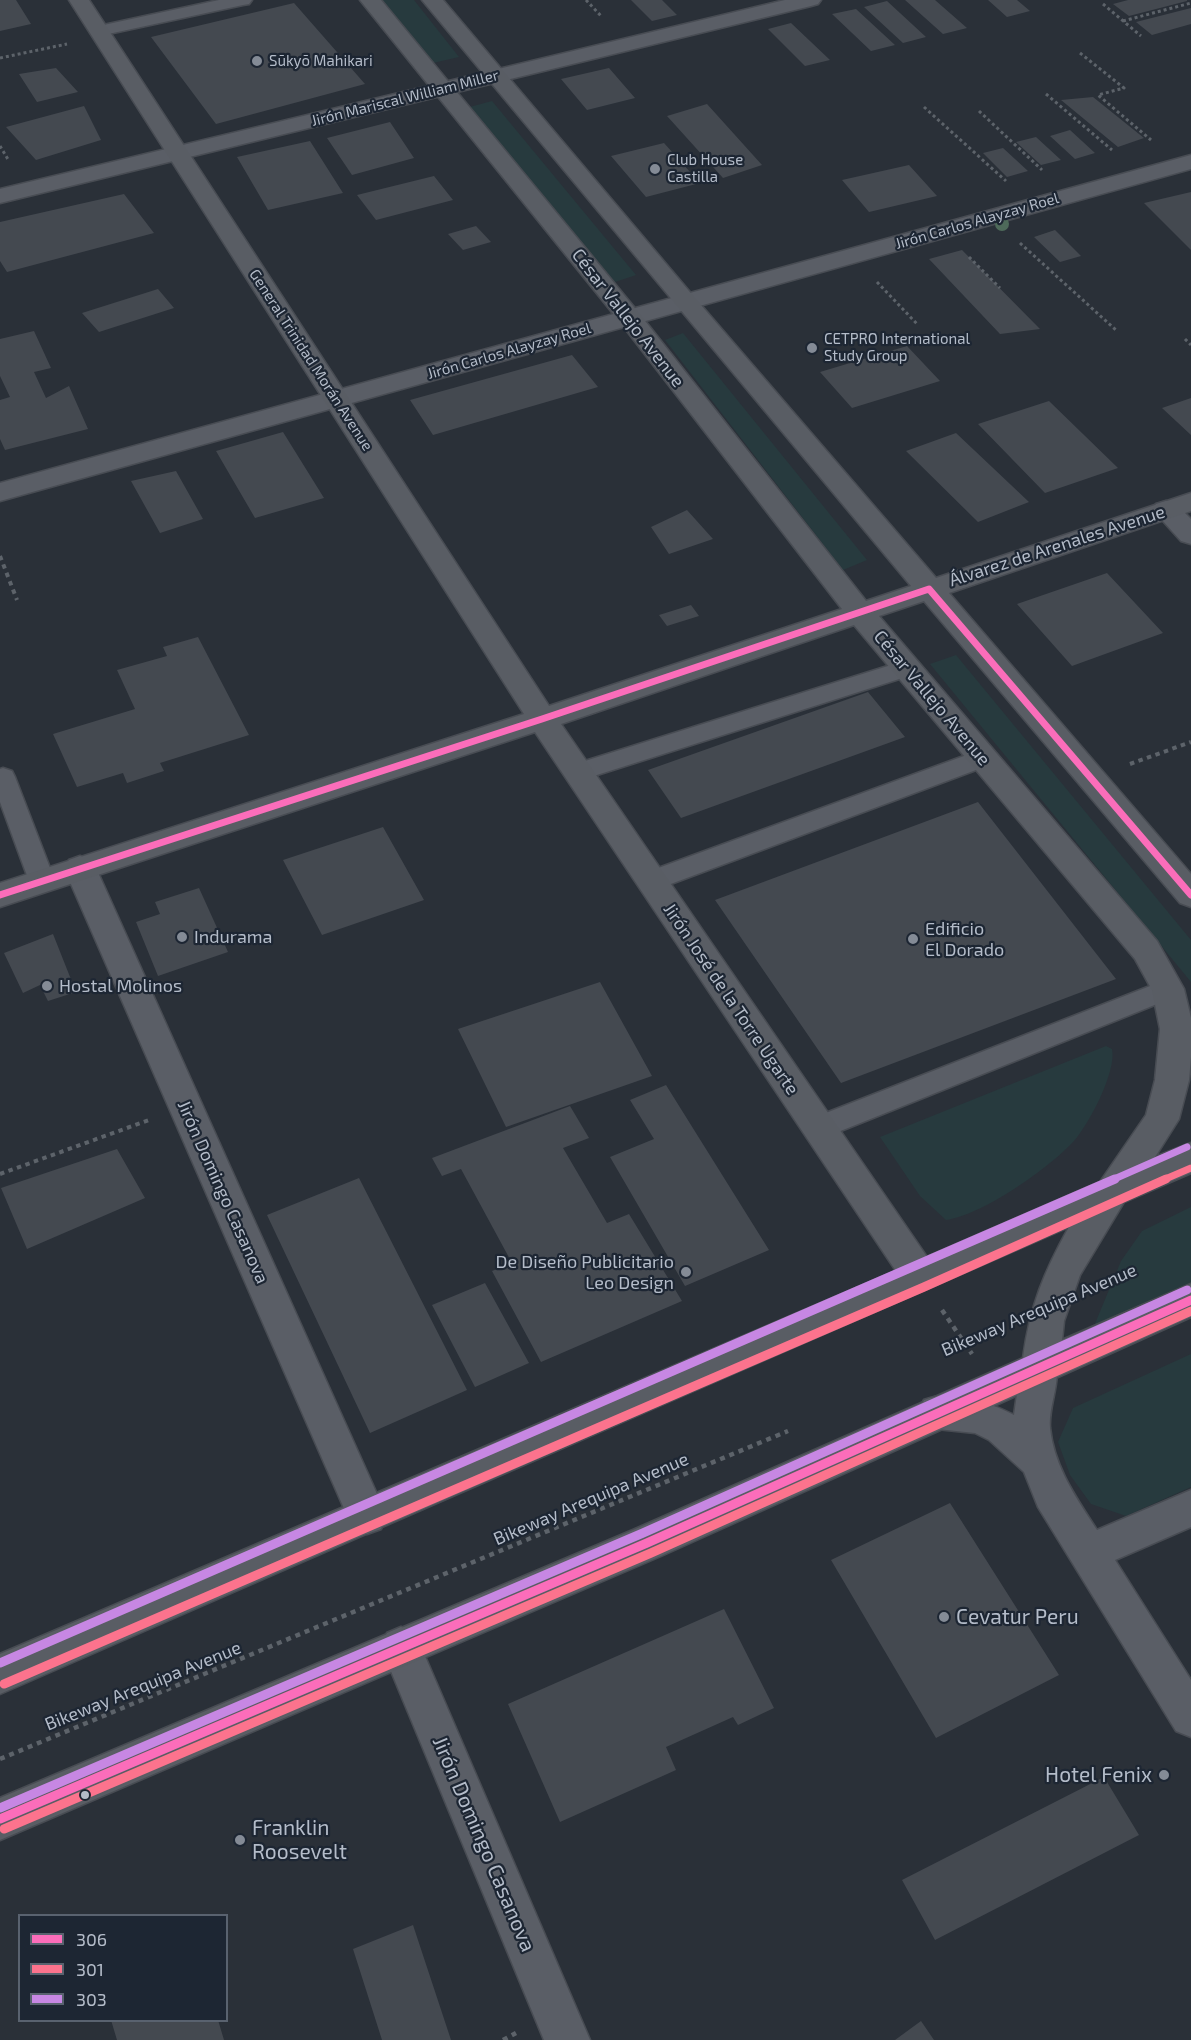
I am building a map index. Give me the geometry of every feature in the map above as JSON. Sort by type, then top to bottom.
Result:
[{"type":"main road","name":"General Trinidad Morán Avenue","points":[[79,0],[542,719]]},
{"type":"main road","name":"César Vallejo Avenue","points":[[370,0],[629,317],[860,613],[1146,950],[1168,989],[1177,1029],[1172,1080],[1162,1119],[1116,1190],[1088,1227],[1063,1271],[1046,1322],[1040,1366]]},
{"type":"main road","points":[[432,0],[685,302],[1191,896]]},
{"type":"main road","name":"Álvarez de Arenales Avenue","points":[[0,895],[542,719],[1178,506]]},
{"type":"main road","name":"Jirón José de la Torre Ugarte","points":[[542,719],[920,1277]]},
{"type":"main road","points":[[0,1674],[920,1277],[1191,1157]]},
{"type":"main road","points":[[0,1819],[647,1543],[1191,1300]]},
{"type":"street","name":"Jirón Mariscal William Miller","points":[[0,196],[811,0]]},
{"type":"street","name":"Jirón Carlos Alayzay Roel","points":[[0,492],[1186,163]]},
{"type":"street","points":[[1178,506],[1191,534]]},
{"type":"street","name":"Jirón Domingo Casanova","points":[[81,868],[367,1516]]},
{"type":"street","points":[[1040,1366],[1031,1427],[1039,1461],[1052,1494],[1191,1717]]},
{"type":"street","points":[[937,1412],[980,1417],[1002,1428],[1039,1461]]},
{"type":"street","points":[[1088,1553],[1191,1508]]},
{"type":"street","name":"Jirón Domingo Casanova","points":[[401,1647],[567,2040]]},
{"type":"lane","points":[[99,31],[243,0]]},
{"type":"lane","points":[[578,772],[907,668]]},
{"type":"lane","points":[[651,881],[983,758]]},
{"type":"lane","points":[[3,777],[42,881]]},
{"type":"lane","points":[[818,1128],[1168,989]]},
{"type":"path","points":[[1124,21],[1191,3]]},
{"type":"path","points":[[1102,4],[1142,36]]},
{"type":"path","points":[[0,58],[49,48]]},
{"type":"path","points":[[1080,53],[1124,88],[1098,95],[1186,163]]},
{"type":"path","points":[[1046,94],[1142,175]]},
{"type":"path","points":[[924,107],[1033,205]]},
{"type":"path","points":[[979,111],[1069,195]]},
{"type":"path","points":[[991,217],[1117,331]]},
{"type":"path","points":[[852,255],[918,325]]},
{"type":"path","points":[[1185,339],[1191,345]]},
{"type":"path","points":[[0,556],[17,600]]},
{"type":"path","points":[[1091,778],[1191,742]]},
{"type":"path","points":[[0,1174],[186,1107]]},
{"type":"path","points":[[920,1277],[972,1354]]},
{"type":"path","name":"Bikeway Arequipa Avenue","points":[[962,1358],[982,1349]]},
{"type":"path","name":"Bikeway Arequipa Avenue","points":[[0,1759],[344,1618],[794,1428]]},
{"type":"green space","points":[[381,0],[414,0],[459,57],[433,63]]},
{"type":"green space","points":[[492,101],[636,275],[609,284],[466,108]]},
{"type":"green space","points":[[683,333],[867,560],[843,570],[665,340]]},
{"type":"green space","points":[[956,655],[1191,940],[1191,982],[930,664]]},
{"type":"green space","points":[[1106,1046],[1112,1049],[1112,1059],[1106,1083],[1087,1123],[1074,1141],[1049,1164],[1014,1189],[961,1216],[946,1220],[920,1196],[880,1137]]},
{"type":"green space","points":[[1191,1207],[1191,1283],[1094,1326],[1121,1261],[1142,1231]]},
{"type":"green space","points":[[1191,1354],[1191,1487],[1126,1516],[1091,1504],[1070,1475],[1058,1442],[1073,1408]]},
{"type":"building","points":[[0,0],[16,0],[31,24],[0,31]]},
{"type":"building","points":[[631,0],[662,0],[677,15],[652,21]]},
{"type":"building","points":[[905,0],[935,0],[967,28],[943,34]]},
{"type":"building","points":[[988,0],[1017,0],[1030,11],[1007,17]]},
{"type":"building","points":[[1128,0],[1187,1],[1129,16],[1113,4]]},
{"type":"building","points":[[887,1],[926,37],[903,43],[864,7]]},
{"type":"building","name":"Sūkyō Mahikari","points":[[294,3],[365,84],[216,124],[151,37]]},
{"type":"building","points":[[1191,8],[1191,24],[1152,35],[1136,22]]},
{"type":"building","points":[[856,9],[895,45],[871,51],[832,14]]},
{"type":"building","points":[[791,23],[830,60],[805,66],[768,29]]},
{"type":"building","points":[[56,68],[78,92],[37,102],[19,74]]},
{"type":"building","points":[[609,68],[635,98],[587,110],[561,79]]},
{"type":"building","points":[[1093,97],[1144,138],[1118,147],[1061,100]]},
{"type":"building","points":[[707,104],[762,165],[723,178],[667,116]]},
{"type":"building","points":[[84,106],[101,140],[36,160],[6,127]]},
{"type":"building","points":[[390,122],[414,158],[352,175],[327,138]]},
{"type":"building","points":[[1070,130],[1095,153],[1075,159],[1050,136]]},
{"type":"building","points":[[1036,137],[1061,160],[1041,165],[1016,142]]},
{"type":"building","points":[[310,141],[343,193],[268,210],[237,157]]},
{"type":"building","name":"Club House Castilla","points":[[664,143],[700,183],[646,197],[611,156]]},
{"type":"building","points":[[1003,148],[1028,171],[1007,177],[983,153]]},
{"type":"building","points":[[909,165],[937,196],[869,212],[842,180]]},
{"type":"building","points":[[434,176],[453,200],[376,220],[357,195]]},
{"type":"building","points":[[1191,192],[1191,250],[1144,203]]},
{"type":"building","points":[[124,194],[154,233],[7,272],[0,261],[0,222]]},
{"type":"building","points":[[476,226],[491,242],[463,250],[448,234]]},
{"type":"building","points":[[1055,230],[1081,256],[1060,262],[1034,237]]},
{"type":"building","points":[[962,250],[1040,329],[1000,334],[929,259]]},
{"type":"building","points":[[158,289],[174,308],[99,332],[82,313]]},
{"type":"building","points":[[34,331],[51,368],[34,372],[46,398],[69,386],[88,429],[5,450],[0,439],[0,400],[10,397],[0,376],[0,339]]},
{"type":"building","points":[[907,346],[940,381],[852,408],[820,372]]},
{"type":"building","points":[[572,355],[598,387],[433,435],[410,400]]},
{"type":"building","points":[[1191,398],[1191,435],[1162,408]]},
{"type":"building","points":[[1049,401],[1118,468],[1045,493],[978,424]]},
{"type":"building","points":[[283,432],[324,498],[255,518],[216,451]]},
{"type":"building","points":[[956,433],[1029,502],[978,522],[906,451]]},
{"type":"building","points":[[176,471],[203,519],[160,533],[131,481]]},
{"type":"building","points":[[687,510],[713,539],[669,554],[651,527]]},
{"type":"building","points":[[1107,573],[1163,633],[1072,666],[1017,604]]},
{"type":"building","points":[[691,605],[699,616],[667,626],[659,615]]},
{"type":"building","points":[[198,637],[249,735],[160,763],[164,771],[127,783],[123,773],[77,787],[53,734],[135,709],[117,670],[167,656],[163,647]]},
{"type":"building","points":[[868,692],[905,737],[681,818],[648,770]]},
{"type":"building","name":"Edificio El Dorado","points":[[978,802],[1116,979],[841,1083],[715,900]]},
{"type":"building","points":[[383,827],[424,900],[322,935],[283,860]]},
{"type":"building","name":"Indurama","points":[[199,888],[228,952],[158,976],[136,922],[160,914],[155,902]]},
{"type":"building","points":[[53,934],[76,992],[48,1001],[40,985],[23,993],[4,953]]},
{"type":"building","points":[[600,982],[652,1076],[506,1127],[458,1029]]},
{"type":"building","points":[[666,1085],[769,1250],[685,1286],[610,1157],[654,1139],[630,1100]]},
{"type":"building","points":[[570,1106],[589,1138],[563,1148],[607,1223],[629,1214],[682,1301],[541,1362],[492,1271],[512,1263],[461,1169],[442,1176],[432,1158]]},
{"type":"building","points":[[117,1149],[145,1198],[27,1249],[1,1188]]},
{"type":"building","points":[[359,1178],[467,1390],[370,1433],[267,1215]]},
{"type":"building","points":[[485,1283],[529,1363],[475,1387],[432,1305]]},
{"type":"building","name":"Cevatur Peru","points":[[950,1503],[1059,1675],[936,1738],[831,1560]]},
{"type":"building","points":[[724,1609],[774,1708],[738,1725],[733,1717],[666,1747],[676,1770],[560,1822],[508,1704]]},
{"type":"building","points":[[1104,1777],[1139,1835],[935,1940],[902,1880]]},
{"type":"building","points":[[413,1925],[451,2040],[382,2040],[353,1949]]},
{"type":"building","points":[[921,2021],[934,2040],[895,2040]]},
{"type":"building","points":[[112,2022],[219,2022],[224,2040],[117,2040]]},
{"type":"transit line","name":"306","points":[[0,895],[542,719],[929,589],[1191,895]]},
{"type":"transit line","name":"303","points":[[0,1663],[916,1267],[1187,1147]]},
{"type":"transit line","name":"301","points":[[4,1684],[924,1287],[1191,1168]]},
{"type":"transit line","name":"303","points":[[0,1808],[643,1533],[1187,1290]]},
{"type":"transit line","name":"306","points":[[0,1819],[647,1543],[1191,1300]]},
{"type":"transit line","name":"301","points":[[4,1829],[651,1553],[1191,1311]]},
{"type":"place","name":"Sūkyō Mahikari","points":[[257,61]]},
{"type":"place","name":"Club House Castilla","points":[[655,169]]},
{"type":"place","name":"CETPRO International Study Group","points":[[812,348]]},
{"type":"place","name":"Indurama","points":[[182,937]]},
{"type":"place","name":"Edificio El Dorado","points":[[913,939]]},
{"type":"place","name":"Hostal Molinos","points":[[47,986]]},
{"type":"place","name":"De Diseño Publicitario Leo Design","points":[[686,1272]]},
{"type":"place","name":"Cevatur Peru","points":[[944,1617]]},
{"type":"place","name":"Hotel Fenix","points":[[1164,1775]]},
{"type":"place","name":"Franklin Roosevelt","points":[[240,1840]]}]
